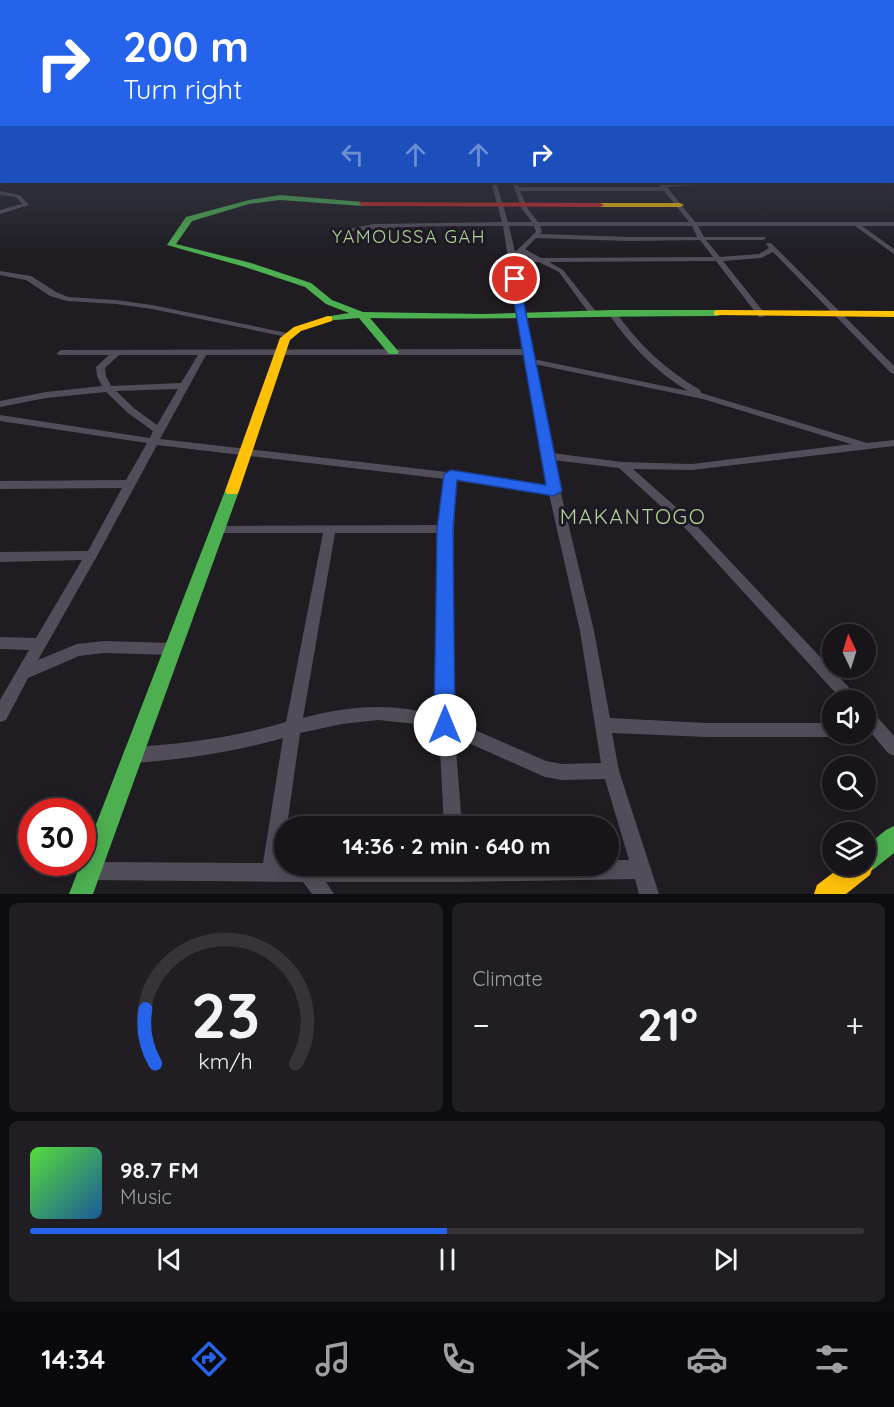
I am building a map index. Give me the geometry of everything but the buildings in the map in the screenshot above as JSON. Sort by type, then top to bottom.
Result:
[{"type":"street","points":[[494,183],[515,256],[520,316],[554,491],[587,631],[611,771],[649,894]]},
{"type":"street","points":[[515,183],[524,206],[539,232],[515,256]]},
{"type":"street","points":[[518,189],[663,186],[698,183]]},
{"type":"street","points":[[663,186],[762,315]]},
{"type":"street","points":[[0,193],[18,196],[26,205],[0,212]]},
{"type":"street","points":[[393,352],[362,315],[329,302],[323,294],[308,285],[239,262],[171,245],[189,219],[260,200],[300,198],[312,202],[347,204],[680,206]]},
{"type":"street","points":[[750,224],[894,371]]},
{"type":"street","points":[[856,224],[894,252]]},
{"type":"street","points":[[334,232],[392,225],[894,224]]},
{"type":"street","points":[[536,236],[763,238]]},
{"type":"street","points":[[515,256],[539,260],[750,258],[773,249]]},
{"type":"street","points":[[515,256],[539,260],[561,271],[594,314]]},
{"type":"street","points":[[0,273],[28,278],[53,294],[67,299],[116,302],[162,309],[287,334]]},
{"type":"street","points":[[612,313],[634,346],[676,380],[705,397]]},
{"type":"street","points":[[96,854],[131,755],[219,529],[281,353],[281,343],[287,334],[309,324],[336,317],[362,315],[894,314]]},
{"type":"street","points":[[0,716],[38,644],[92,555],[128,484],[204,352]]},
{"type":"street","points":[[61,353],[393,352],[529,356],[705,397],[867,446]]},
{"type":"street","points":[[116,354],[99,367],[99,374],[107,387],[155,436]]},
{"type":"street","points":[[0,404],[45,394],[107,387],[184,386]]},
{"type":"street","points":[[0,418],[155,436],[247,451],[451,474],[554,491]]},
{"type":"street","points":[[548,456],[622,465],[692,467],[785,458],[894,443]]},
{"type":"street","points":[[622,465],[691,527],[842,690]]},
{"type":"street","points":[[451,474],[445,529],[445,725],[452,816]]},
{"type":"street","points":[[0,485],[128,484]]},
{"type":"street","points":[[219,529],[445,529]]},
{"type":"street","points":[[96,871],[271,872],[293,727],[330,529]]},
{"type":"street","points":[[0,557],[92,555]]},
{"type":"street","points":[[0,643],[38,644]]},
{"type":"street","points":[[21,675],[77,650],[104,647],[174,649]]},
{"type":"street","points":[[131,755],[201,749],[253,739],[293,727],[352,716],[396,714],[445,725],[545,769],[562,772],[611,771]]},
{"type":"street","points":[[603,725],[706,730],[822,730]]},
{"type":"street","points":[[876,733],[894,748]]},
{"type":"street","points":[[876,854],[891,844]]},
{"type":"street","points":[[619,869],[641,869]]},
{"type":"street","points":[[81,894],[88,876]]},
{"type":"street","points":[[310,876],[324,894]]},
{"type":"street","points":[[826,894],[848,876]]},
{"type":"traffic: fast","points":[[363,204],[280,197],[249,202],[189,219],[171,245],[248,265],[308,285],[329,302],[362,315],[393,352]]},
{"type":"traffic: fast","points":[[328,319],[362,315],[483,317],[612,313],[718,313]]},
{"type":"traffic: fast","points":[[81,894],[232,491]]},
{"type":"traffic: fast","points":[[876,853],[894,838]]},
{"type":"traffic: slow","points":[[600,205],[680,205]]},
{"type":"traffic: slow","points":[[718,313],[894,314]]},
{"type":"traffic: slow","points":[[232,491],[282,345],[286,338],[297,329],[328,319]]},
{"type":"traffic: slow","points":[[826,894],[848,876]]},
{"type":"traffic: jam","points":[[363,204],[600,205]]},
{"type":"district","name":"YAMOUSSA GAH","points":[[409,237]]},
{"type":"district","name":"MAKANTOGO","points":[[633,517]]},
{"type":"route","points":[[445,725],[445,529],[451,474],[554,491],[515,279]]}]
